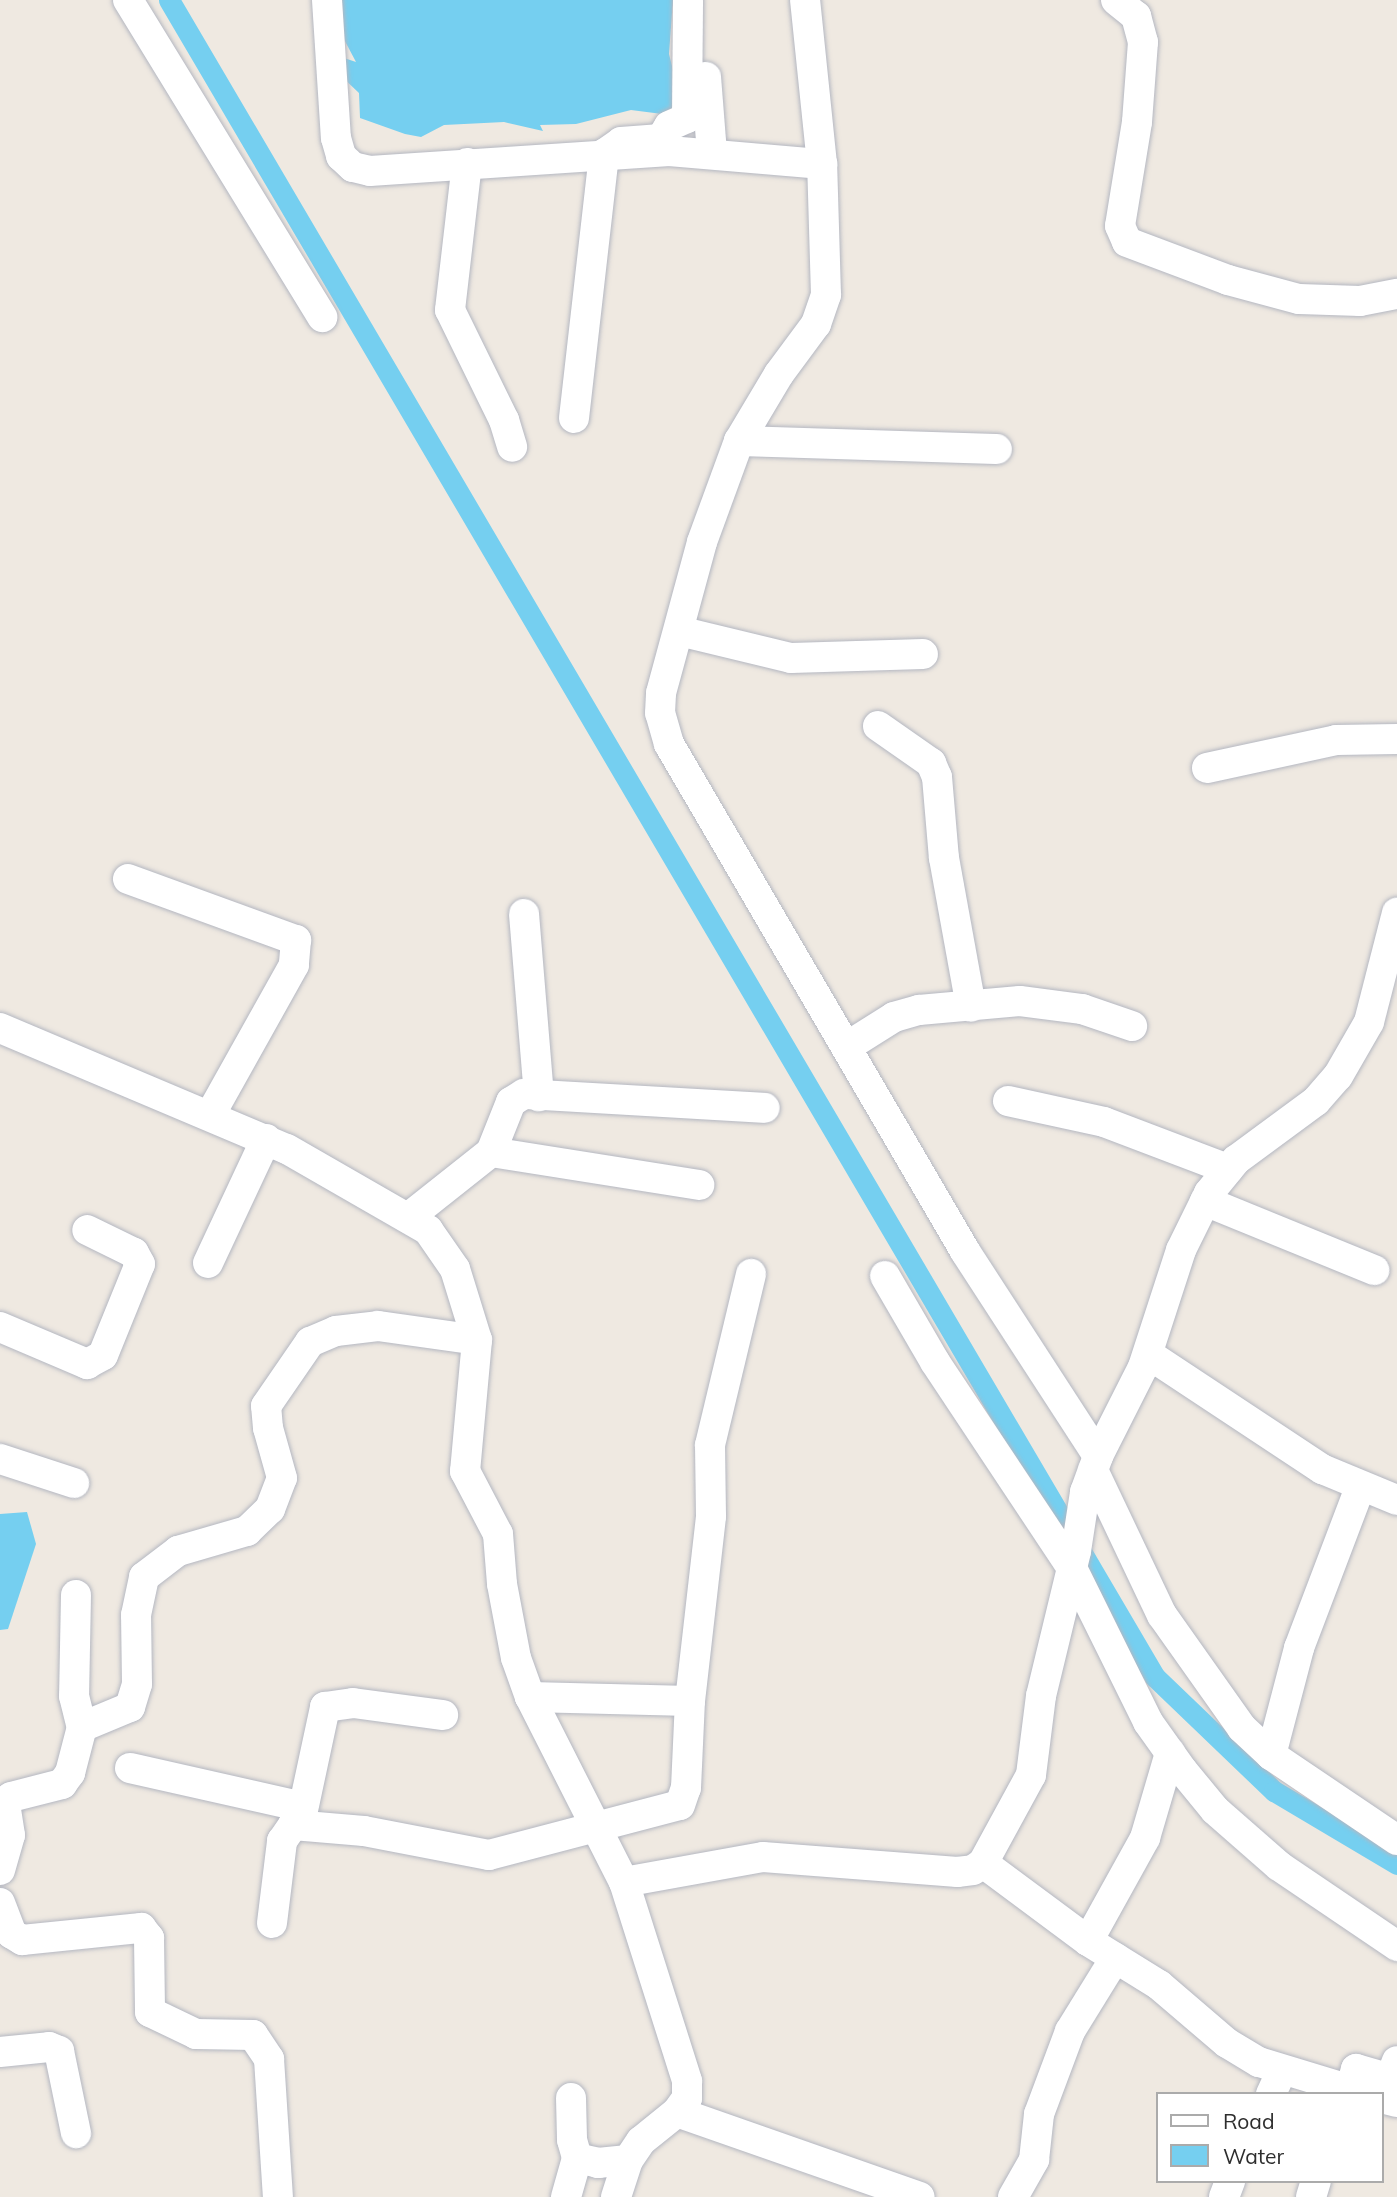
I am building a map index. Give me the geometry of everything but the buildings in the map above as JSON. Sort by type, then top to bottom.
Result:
[{"type":"street","points":[[128,0],[321,317]]},
{"type":"street","points":[[327,0],[341,156],[353,167],[370,171],[604,154],[712,154],[822,164]]},
{"type":"street","points":[[574,418],[604,154],[621,142],[661,139],[669,126],[687,117],[688,0]]},
{"type":"street","points":[[701,0],[712,154]]},
{"type":"street","points":[[805,0],[822,164],[826,295],[816,324],[779,374],[739,441],[702,542],[662,693],[660,713],[669,744],[848,1046],[1092,1472],[1136,1566],[1183,1651],[1242,1728],[1271,1755],[1397,1840]]},
{"type":"street","points":[[1116,0],[1136,16],[1143,42],[1137,122],[1120,226],[1126,242],[1228,280],[1299,299],[1360,302],[1397,294]]},
{"type":"street","points":[[467,163],[450,310],[505,420],[512,447]]},
{"type":"street","points":[[739,441],[997,449]]},
{"type":"street","points":[[679,631],[792,658],[923,654]]},
{"type":"street","points":[[878,726],[931,763],[937,777],[944,858],[971,1007]]},
{"type":"street","points":[[1207,768],[1336,740],[1397,739]]},
{"type":"street","points":[[128,879],[269,927],[296,940],[294,965],[210,1115]]},
{"type":"street","points":[[624,1882],[763,1857],[957,1871],[973,1870],[983,1863],[1031,1775],[1041,1696],[1092,1472],[1149,1354],[1181,1250],[1205,1201],[1228,1169],[1259,1139],[1316,1101],[1338,1076],[1369,1022],[1397,913]]},
{"type":"street","points":[[524,914],[539,1096]]},
{"type":"street","points":[[848,1046],[906,1014],[971,1007],[1042,1002],[1082,1009],[1132,1026]]},
{"type":"street","points":[[0,1028],[266,1139],[409,1217],[441,1243],[463,1287],[477,1340],[465,1471],[498,1534],[502,1584],[516,1658],[530,1698],[624,1882],[687,2081],[687,2098],[677,2112],[641,2141],[628,2160],[616,2197]]},
{"type":"street","points":[[409,1217],[491,1152],[515,1097],[765,1108]]},
{"type":"street","points":[[1008,1101],[1104,1122],[1228,1169]]},
{"type":"street","points":[[208,1263],[266,1139]]},
{"type":"street","points":[[491,1152],[699,1185]]},
{"type":"street","points":[[1205,1201],[1374,1270]]},
{"type":"street","points":[[0,1326],[87,1364],[103,1355],[140,1270],[134,1253],[87,1230]]},
{"type":"street","points":[[130,1768],[302,1815],[475,1855],[596,1828],[680,1805],[686,1788],[690,1701],[711,1516],[710,1446],[751,1274]]},
{"type":"street","points":[[885,1276],[935,1362],[1074,1560],[1148,1722],[1170,1754],[1215,1810],[1279,1866],[1397,1946]]},
{"type":"street","points":[[82,1727],[119,1716],[134,1698],[136,1615],[144,1577],[178,1551],[247,1531],[270,1509],[282,1478],[268,1428],[266,1406],[310,1342],[337,1331],[378,1326],[477,1340]]},
{"type":"street","points":[[1149,1354],[1322,1469],[1360,1487],[1397,1500]]},
{"type":"street","points":[[0,1459],[74,1483]]},
{"type":"street","points":[[1271,1755],[1298,1648],[1360,1487]]},
{"type":"street","points":[[0,1870],[10,1835],[2,1795],[48,1790],[62,1784],[70,1773],[82,1727],[74,1696],[76,1595]]},
{"type":"street","points":[[530,1698],[690,1701]]},
{"type":"street","points":[[272,1923],[285,1832],[302,1815],[325,1707],[353,1703],[443,1715]]},
{"type":"street","points":[[1088,1941],[1145,1838],[1170,1754]]},
{"type":"street","points":[[983,1863],[1088,1941],[1159,1985],[1277,2082],[1354,2092],[1356,2068],[1390,2079],[1397,2061]]},
{"type":"street","points":[[0,1903],[12,1934],[22,1940],[141,1928],[149,1938],[149,2012],[197,2034],[254,2035],[269,2059],[278,2197]]},
{"type":"street","points":[[1013,2197],[1034,2160],[1039,2114],[1070,2031],[1115,1958]]},
{"type":"street","points":[[0,2052],[49,2047],[59,2051],[76,2133]]},
{"type":"street","points":[[566,2197],[577,2158],[572,2140],[571,2098]]},
{"type":"street","points":[[677,2112],[920,2197]]},
{"type":"street","points":[[577,2158],[598,2163],[628,2160]]},
{"type":"water","points":[[336,0],[673,0],[669,54],[679,94],[670,115],[631,110],[576,124],[540,125],[543,131],[504,122],[444,125],[421,137],[405,134],[360,118],[359,93],[340,75],[344,58],[356,62],[338,28]]},
{"type":"water","points":[[27,1512],[36,1544],[8,1629],[0,1630],[0,1514]]},
{"type":"waterway","points":[[169,0],[1155,1677],[1274,1791],[1397,1864]]}]
